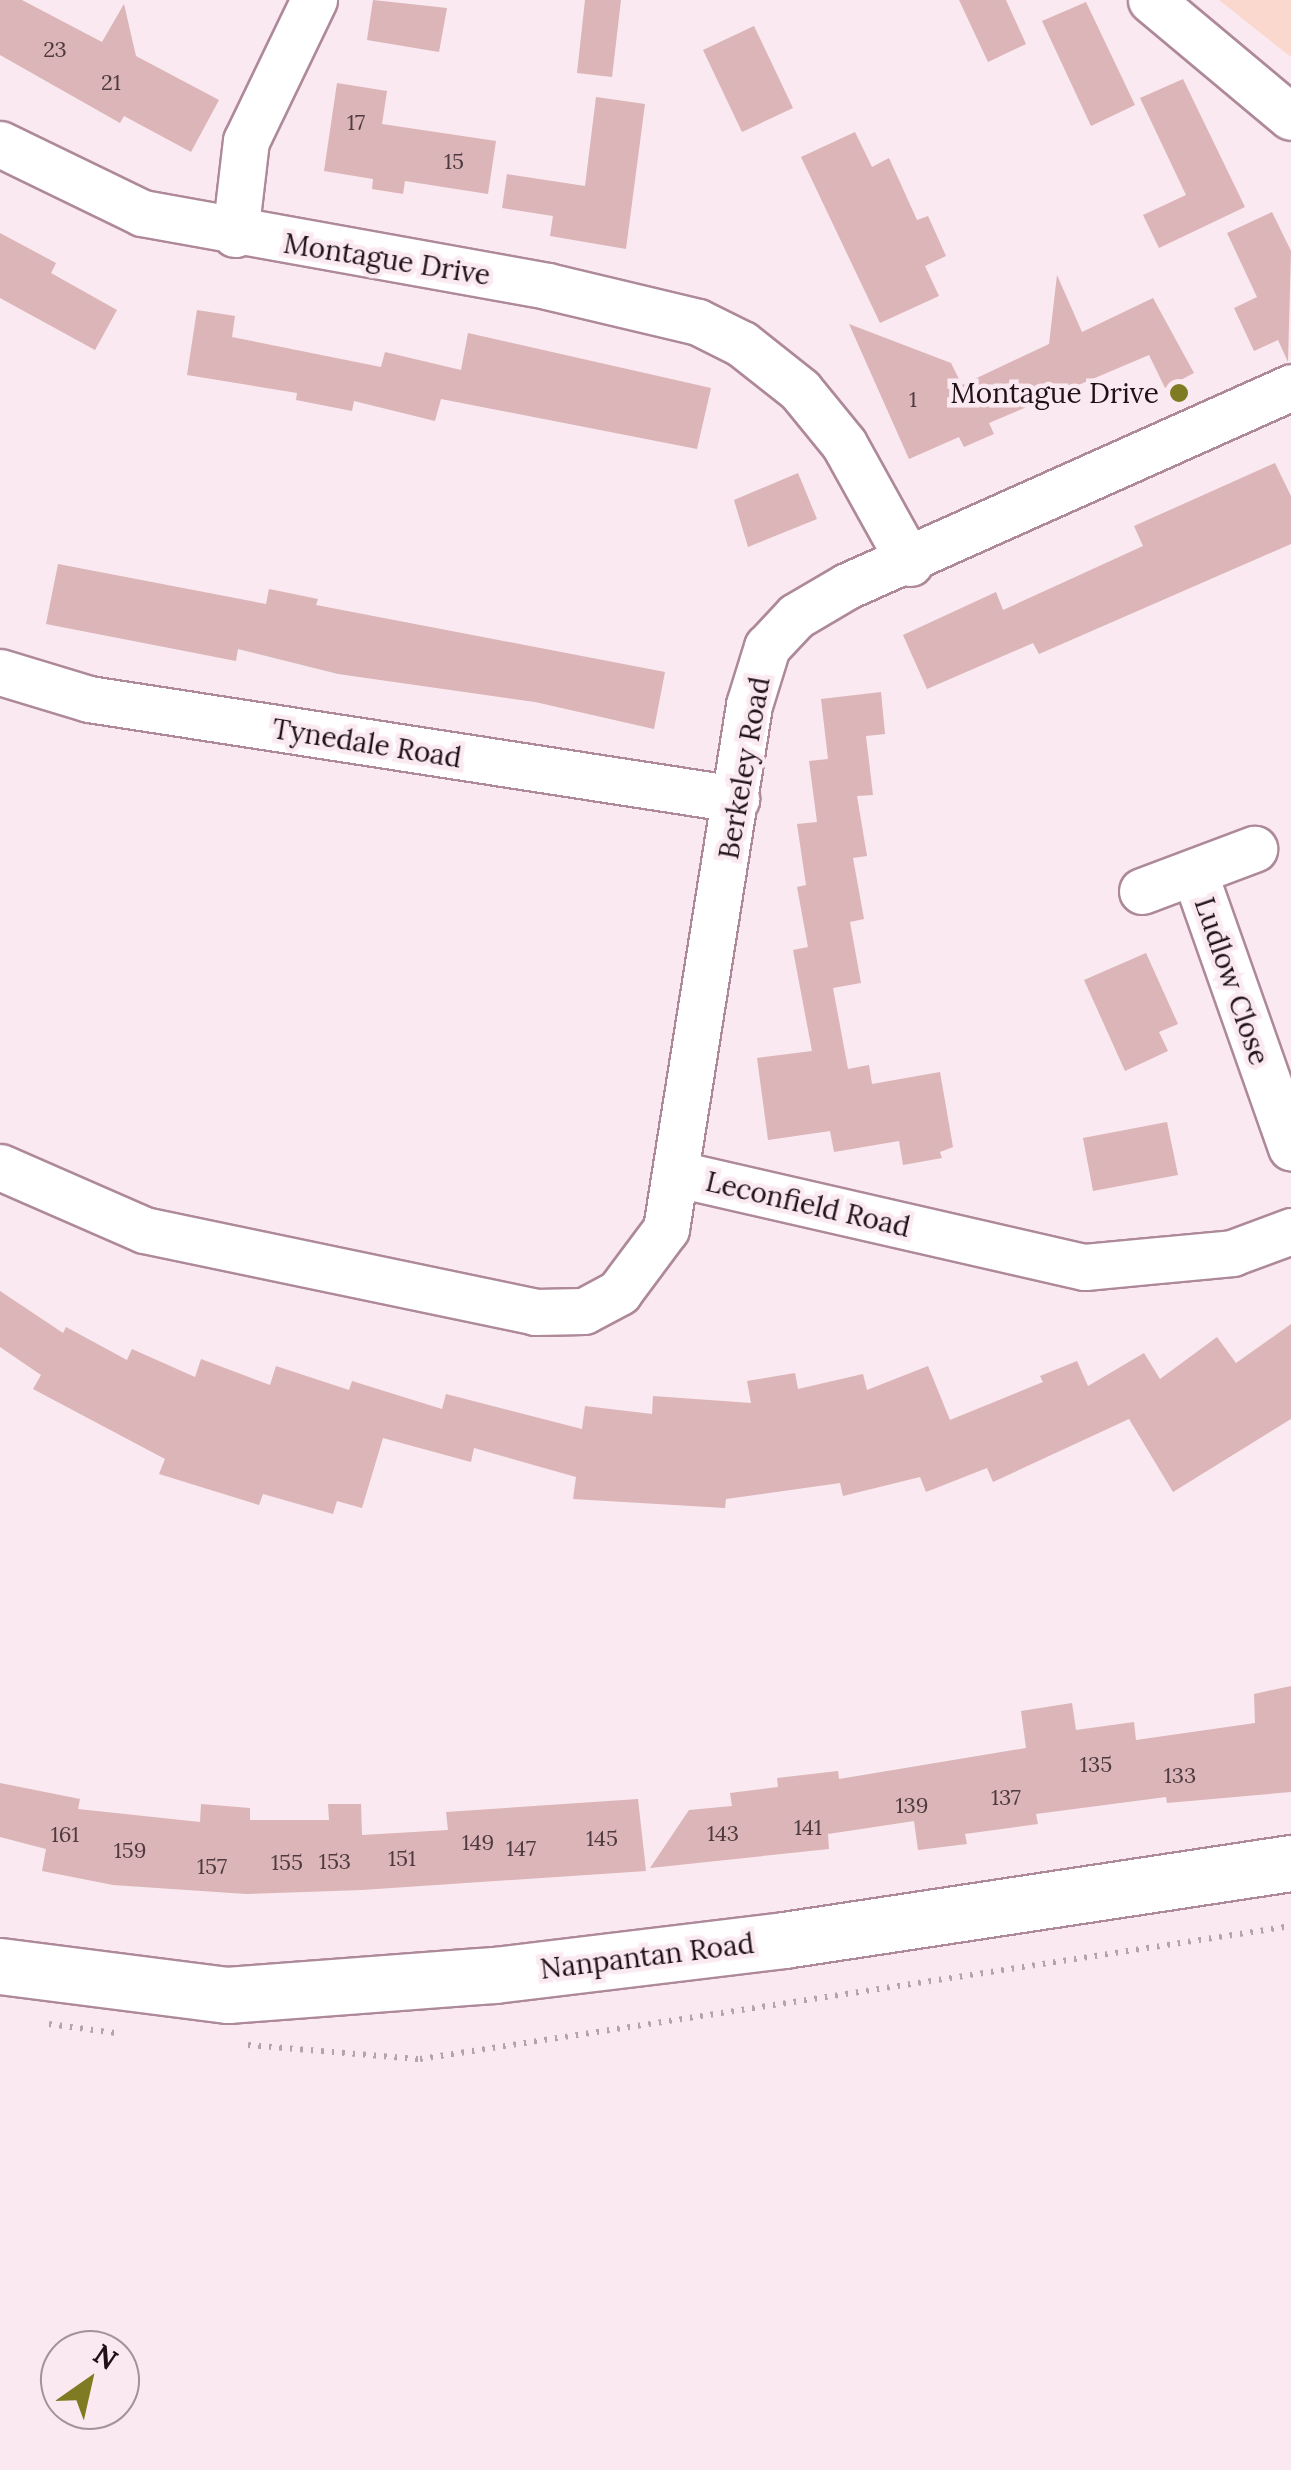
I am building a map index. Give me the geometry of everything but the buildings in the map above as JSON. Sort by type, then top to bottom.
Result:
[{"type":"street","points":[[235,234],[246,141],[314,0]]},
{"type":"street","points":[[1151,0],[1291,118]]},
{"type":"street","name":"Montague Drive","points":[[0,144],[142,213],[235,234],[547,286],[698,322],[742,344],[800,390],[844,444],[910,562]]},
{"type":"street","name":"Berkeley Road","points":[[678,1174],[750,705],[767,648],[813,606],[1291,387]]},
{"type":"street","name":"Tynedale Road","points":[[0,672],[89,700],[736,800]]},
{"type":"street","name":"Ludlow Close","points":[[1142,891],[1254,849]]},
{"type":"street","name":"Ludlow Close","points":[[1194,872],[1291,1147]]},
{"type":"street","name":"Leconfield Road","points":[[0,1167],[144,1230],[535,1312],[584,1311],[619,1292],[666,1229],[678,1174],[1085,1267],[1232,1253],[1291,1231]]},
{"type":"street","name":"Nanpantan Road","points":[[0,1966],[227,1995],[495,1975],[784,1940],[1291,1863]]},
{"type":"shaded area","points":[[1219,0],[1291,0],[1291,57]]},
{"type":"place","name":"Montague Drive","points":[[1179,393]]}]
